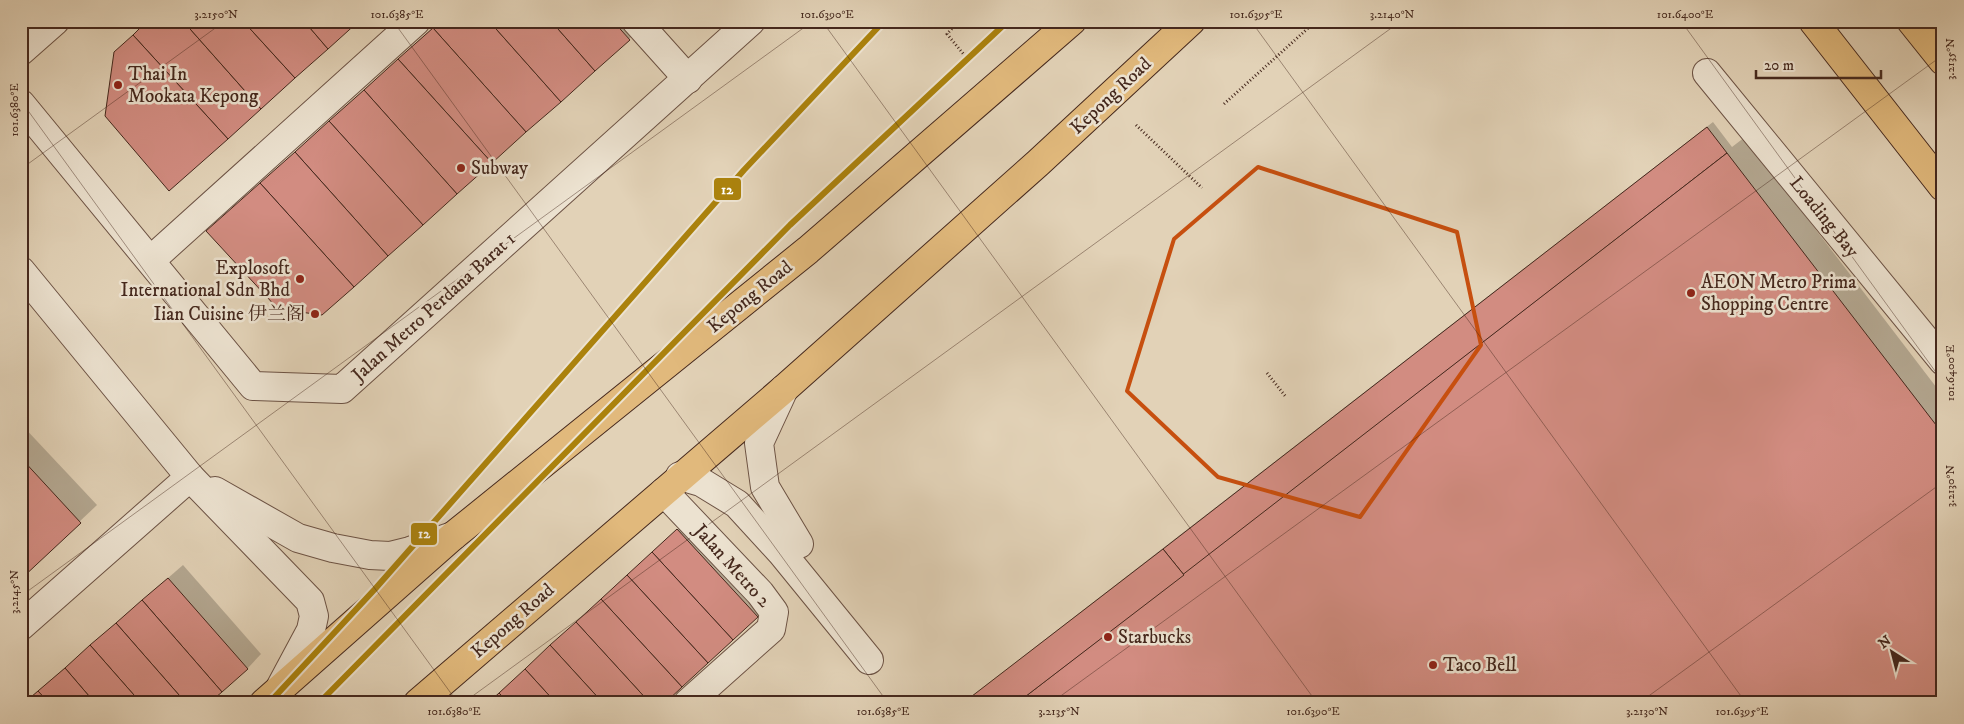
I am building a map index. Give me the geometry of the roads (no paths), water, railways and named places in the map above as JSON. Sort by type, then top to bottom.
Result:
[{"type":"main road","name":"Kepong Road","points":[[272,695],[453,536],[808,250],[1072,21]]},
{"type":"main road","name":"Kepong Road","points":[[418,703],[784,389],[1038,163],[1191,21]]},
{"type":"main road","points":[[1813,21],[1943,187]]},
{"type":"main road","points":[[1911,21],[1943,61]]},
{"type":"street","points":[[21,52],[55,21]]},
{"type":"street","points":[[151,260],[416,21]]},
{"type":"street","points":[[636,21],[688,79]]},
{"type":"street","name":"Jalan Metro Perdana Barat 1","points":[[21,104],[253,386],[342,389],[751,21]]},
{"type":"street","name":"Loading Bay","points":[[1706,73],[1943,361]]},
{"type":"street","points":[[21,271],[190,477],[310,601],[314,616],[311,630],[272,695]]},
{"type":"street","points":[[784,389],[759,443],[764,487],[799,544]]},
{"type":"street","points":[[190,477],[298,538],[333,548],[370,555],[390,556],[453,536]]},
{"type":"street","points":[[21,626],[190,477]]},
{"type":"street","points":[[672,484],[701,482],[738,504],[781,552],[869,660]]},
{"type":"street","name":"Jalan Metro 2","points":[[672,484],[774,612],[772,629],[688,703]]},
{"type":"place","name":"Thai In Mookata Kepong","points":[[118,85]]},
{"type":"place","name":"Subway","points":[[461,168]]},
{"type":"place","name":"Explosoft International Sdn Bhd","points":[[300,279]]},
{"type":"place","name":"AEON Metro Prima Shopping Centre","points":[[1691,293]]},
{"type":"place","name":"Iian Cuisine 伊兰阁","points":[[315,314]]},
{"type":"place","name":"Starbucks","points":[[1108,637]]},
{"type":"place","name":"Taco Bell","points":[[1433,665]]}]
